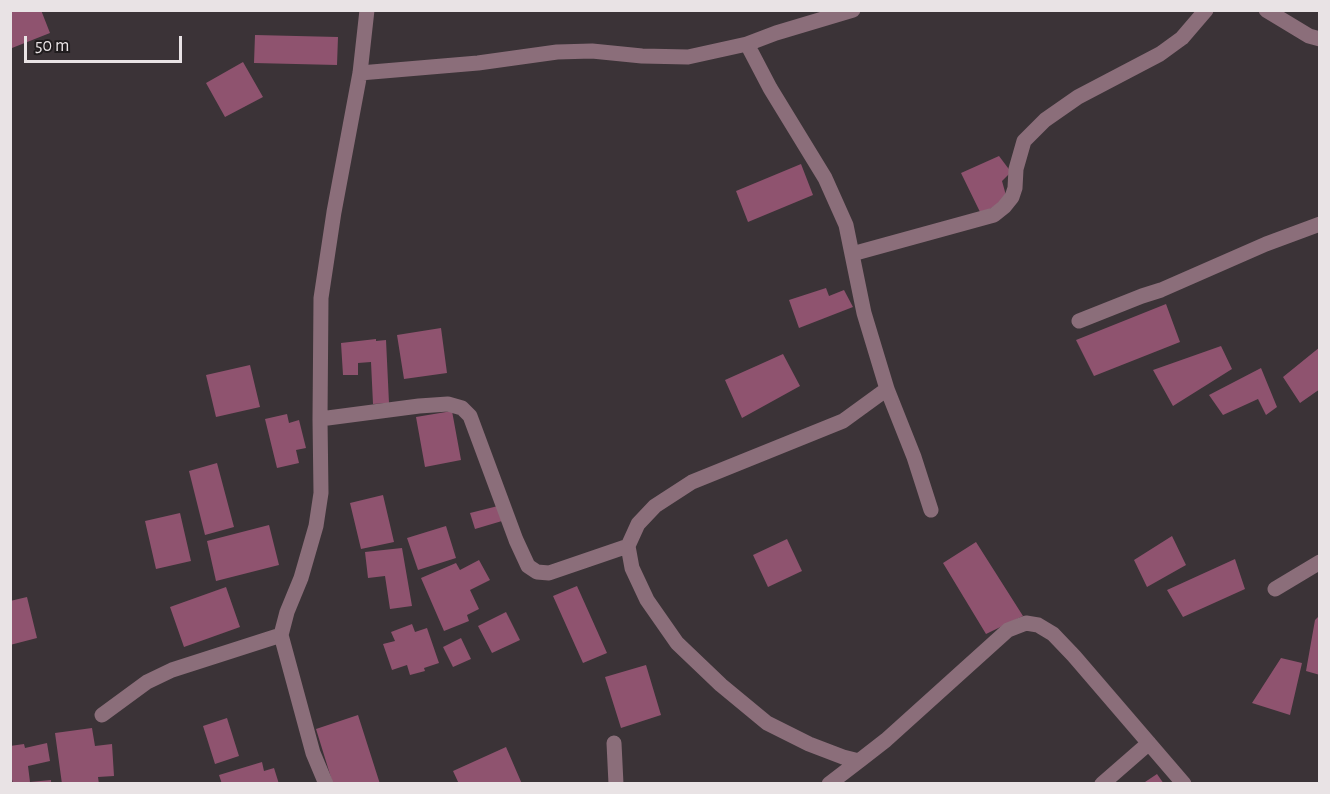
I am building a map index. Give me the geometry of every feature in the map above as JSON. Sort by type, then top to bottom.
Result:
[{"type":"street","points":[[326,783],[313,753],[281,635],[287,612],[301,578],[318,515],[321,493],[321,298],[360,73],[367,10]]},
{"type":"street","points":[[360,73],[478,63],[557,52],[592,51],[642,56],[688,57],[747,44],[853,10]]},
{"type":"street","points":[[852,254],[994,215],[1012,197],[1016,169],[1024,141],[1045,120],[1078,97],[1160,54],[1182,38],[1206,10]]},
{"type":"street","points":[[1266,10],[1309,36],[1320,39]]},
{"type":"street","points":[[747,44],[770,88],[825,178],[846,225],[864,313],[887,388],[914,457],[931,510]]},
{"type":"street","points":[[1079,321],[1161,290],[1266,244],[1320,224]]},
{"type":"street","points":[[859,761],[809,744],[767,723],[721,685],[677,643],[648,600],[632,568],[628,546],[638,524],[655,506],[692,482],[843,421],[887,388]]},
{"type":"street","points":[[320,419],[419,406],[448,404],[462,408],[470,416],[516,540],[528,566],[537,572],[549,573],[628,546]]},
{"type":"street","points":[[1275,589],[1320,562]]},
{"type":"street","points":[[829,783],[886,740],[1008,630],[1026,623],[1038,625],[1053,634],[1184,783]]},
{"type":"street","points":[[102,715],[147,682],[166,672],[281,635]]},
{"type":"street","points":[[614,743],[616,783]]},
{"type":"street","points":[[1102,783],[1149,743]]},
{"type":"building","points":[[10,10],[41,10],[50,33],[12,48]]},
{"type":"building","points":[[255,35],[338,37],[337,65],[254,63]]},
{"type":"building","points":[[243,62],[263,97],[225,117],[206,83]]},
{"type":"building","points":[[999,156],[1011,172],[1002,181],[1007,199],[981,214],[961,173]]},
{"type":"building","points":[[801,164],[813,195],[748,222],[736,191]]},
{"type":"building","points":[[826,288],[829,296],[844,290],[853,307],[799,328],[789,300]]},
{"type":"building","points":[[1166,304],[1180,342],[1094,376],[1076,340]]},
{"type":"building","points":[[441,328],[447,373],[404,379],[397,335]]},
{"type":"building","points":[[376,339],[376,341],[386,340],[389,403],[373,404],[371,362],[358,363],[358,375],[343,375],[341,343]]},
{"type":"building","points":[[1221,346],[1232,369],[1173,406],[1153,370]]},
{"type":"building","points":[[1320,347],[1320,389],[1300,403],[1283,377]]},
{"type":"building","points":[[783,354],[800,386],[742,418],[725,380]]},
{"type":"building","points":[[250,365],[260,407],[216,417],[206,375]]},
{"type":"building","points":[[1261,368],[1277,407],[1266,415],[1258,399],[1223,415],[1209,395]]},
{"type":"building","points":[[452,411],[461,460],[425,467],[416,417]]},
{"type":"building","points":[[287,414],[289,423],[299,420],[306,448],[296,450],[299,463],[277,468],[265,419]]},
{"type":"building","points":[[217,463],[234,527],[205,535],[189,471]]},
{"type":"building","points":[[383,495],[394,542],[361,549],[350,503]]},
{"type":"building","points":[[498,506],[502,521],[475,529],[470,513]]},
{"type":"building","points":[[180,513],[191,561],[156,569],[145,521]]},
{"type":"building","points":[[269,525],[279,565],[216,581],[207,541]]},
{"type":"building","points":[[446,526],[456,558],[418,570],[407,538]]},
{"type":"building","points":[[1172,536],[1186,565],[1147,587],[1134,560]]},
{"type":"building","points":[[787,539],[802,571],[768,587],[753,555]]},
{"type":"building","points":[[976,542],[1023,616],[986,634],[943,563]]},
{"type":"building","points":[[402,548],[412,606],[390,609],[385,576],[368,578],[365,552]]},
{"type":"building","points":[[1235,559],[1245,589],[1183,617],[1167,590]]},
{"type":"building","points":[[479,560],[490,580],[470,590],[479,609],[467,615],[469,621],[444,631],[421,578],[456,563],[460,570]]},
{"type":"building","points":[[577,586],[607,653],[583,663],[553,596]]},
{"type":"building","points":[[226,587],[240,627],[184,647],[170,607]]},
{"type":"building","points":[[27,597],[37,638],[10,645],[10,601]]},
{"type":"building","points":[[506,612],[520,640],[492,653],[478,626]]},
{"type":"building","points":[[1320,615],[1320,675],[1306,671],[1315,620]]},
{"type":"building","points":[[412,624],[415,632],[427,628],[439,663],[424,668],[425,671],[410,675],[407,665],[392,670],[383,644],[395,641],[391,632]]},
{"type":"building","points":[[461,638],[471,659],[453,667],[443,647]]},
{"type":"building","points":[[1281,658],[1302,663],[1290,715],[1252,703]]},
{"type":"building","points":[[646,665],[661,715],[621,728],[605,677]]},
{"type":"building","points":[[358,715],[380,784],[333,784],[316,729]]},
{"type":"building","points":[[227,718],[239,756],[215,764],[203,726]]},
{"type":"building","points":[[92,728],[95,746],[112,744],[114,776],[98,777],[99,784],[62,784],[55,733]]},
{"type":"building","points":[[47,743],[50,761],[28,766],[30,782],[51,780],[51,784],[13,784],[10,770],[10,746],[24,744],[25,748]]},
{"type":"building","points":[[506,747],[522,784],[459,784],[453,771]]},
{"type":"building","points":[[262,762],[264,771],[274,768],[279,784],[222,784],[219,775]]},
{"type":"building","points":[[1157,774],[1164,784],[1142,784]]}]
